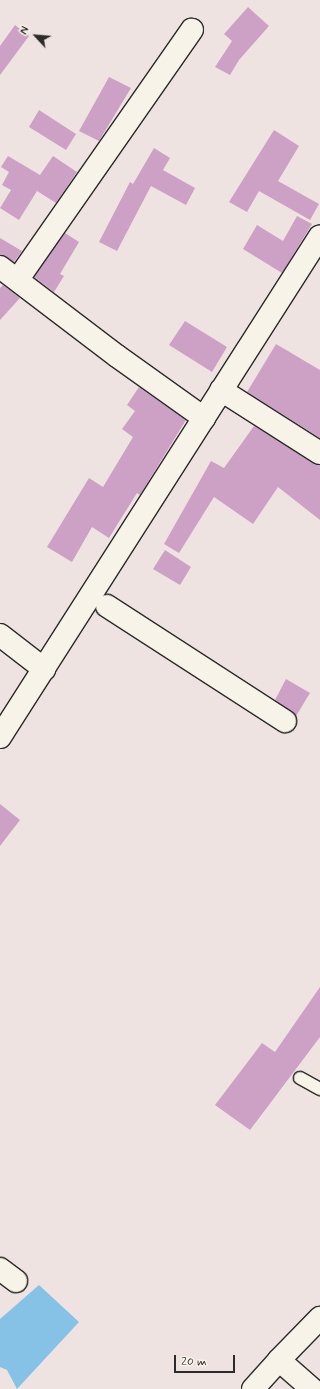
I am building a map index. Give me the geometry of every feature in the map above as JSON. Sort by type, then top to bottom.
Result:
[{"type":"street","points":[[18,279],[192,30]]},
{"type":"street","points":[[0,737],[320,236]]},
{"type":"street","points":[[0,267],[18,279],[117,356],[204,418]]},
{"type":"street","points":[[222,390],[320,453]]},
{"type":"street","points":[[107,606],[285,721]]},
{"type":"street","points":[[0,635],[44,669]]},
{"type":"street","points":[[253,1389],[320,1318]]},
{"type":"street","points":[[279,1360],[312,1389]]},
{"type":"lane","points":[[300,1078],[320,1089]]},
{"type":"water","points":[[39,1285],[79,1322],[17,1389],[7,1370],[0,1367],[0,1319]]},
{"type":"building","points":[[248,7],[269,26],[239,60],[230,75],[215,67],[232,41],[224,34]]},
{"type":"building","points":[[15,25],[29,36],[0,75],[0,46]]},
{"type":"building","points":[[109,77],[131,88],[99,141],[79,131]]},
{"type":"building","points":[[39,110],[76,134],[66,150],[29,127]]},
{"type":"building","points":[[274,130],[299,146],[278,181],[319,204],[310,220],[259,191],[247,212],[229,202]]},
{"type":"building","points":[[154,148],[170,158],[163,170],[195,188],[186,205],[151,186],[117,251],[99,242],[130,182],[133,184]]},
{"type":"building","points":[[8,156],[40,175],[53,156],[77,172],[56,203],[37,191],[19,220],[0,208],[11,190],[2,185],[9,172],[1,167]]},
{"type":"building","points":[[297,216],[312,224],[282,273],[243,249],[257,225],[283,241]]},
{"type":"building","points":[[65,233],[79,242],[60,274],[64,276],[54,292],[34,277]]},
{"type":"building","points":[[0,238],[22,251],[14,262],[0,255]]},
{"type":"building","points":[[3,285],[20,298],[0,320],[0,288]]},
{"type":"building","points":[[185,321],[227,347],[212,372],[169,345]]},
{"type":"building","points":[[276,344],[320,370],[320,438],[247,392]]},
{"type":"building","points":[[139,387],[186,420],[140,495],[137,493],[109,538],[92,527],[72,562],[47,547],[89,478],[103,487],[133,437],[122,429],[135,411],[127,405]]},
{"type":"building","points":[[254,426],[320,465],[320,520],[278,487],[253,524],[214,497],[179,553],[164,544],[211,461],[224,468]]},
{"type":"building","points":[[165,550],[191,567],[180,585],[153,569]]},
{"type":"building","points":[[286,679],[310,693],[296,716],[275,700]]},
{"type":"building","points":[[0,804],[20,820],[0,846]]},
{"type":"building","points":[[320,987],[320,1037],[250,1130],[215,1105],[262,1043],[275,1052]]}]
